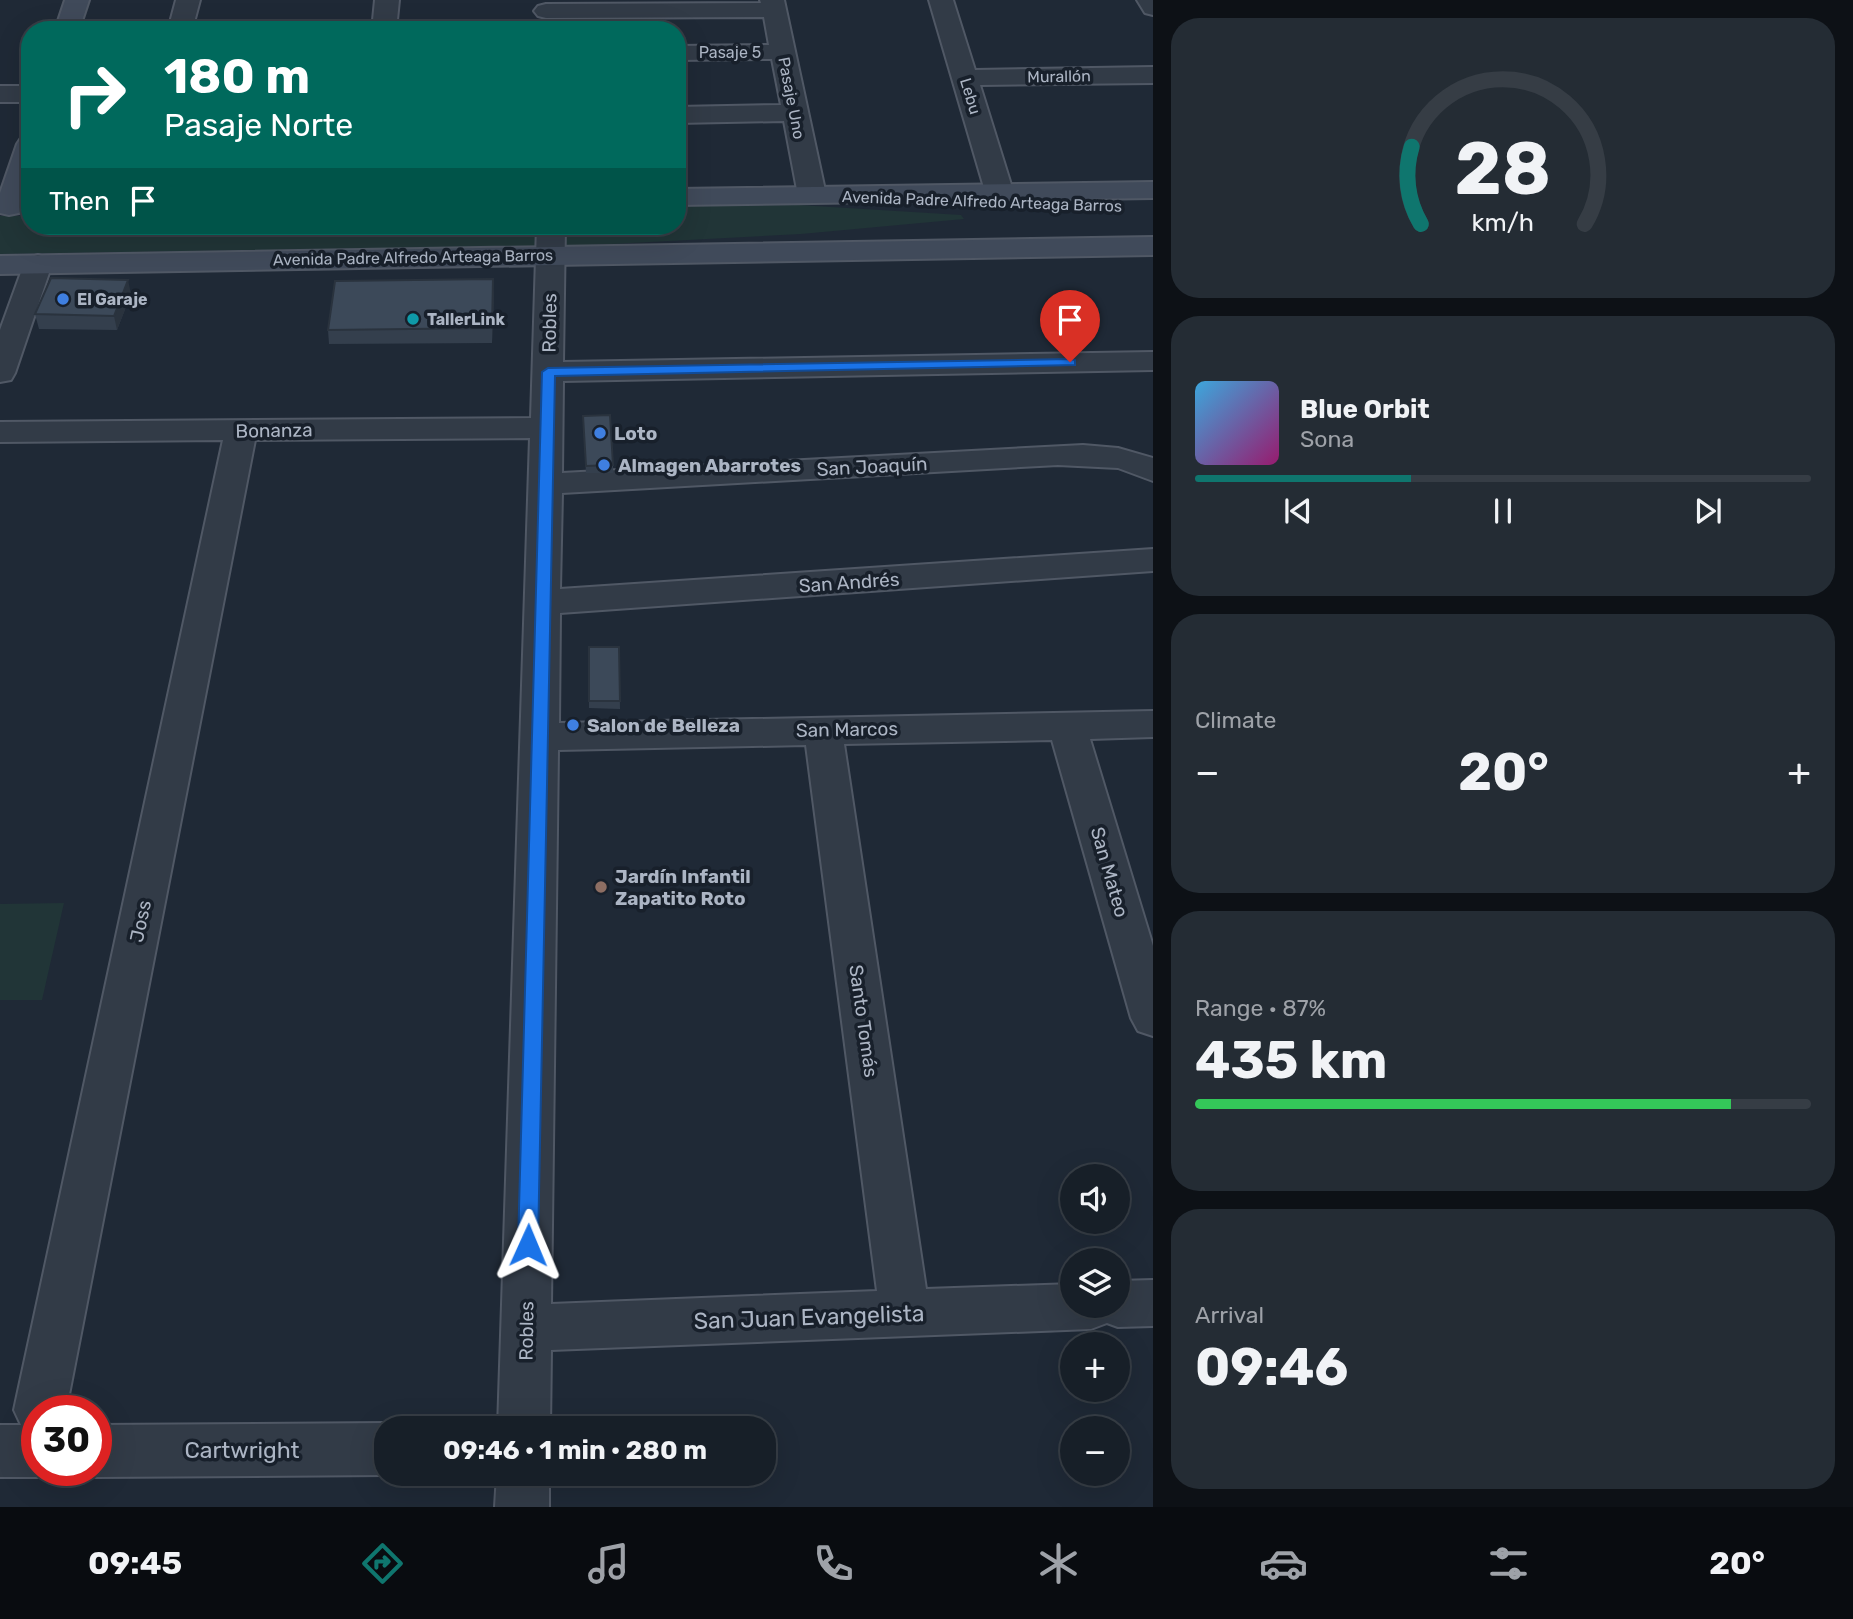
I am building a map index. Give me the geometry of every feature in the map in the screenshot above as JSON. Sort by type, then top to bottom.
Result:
[{"type":"main road","points":[[70,21],[77,0]]},
{"type":"main road","points":[[13,207],[21,177]]},
{"type":"main road","name":"Avenida Padre Alfredo Arteaga Barros","points":[[686,197],[1153,190]]},
{"type":"main road","name":"Avenida Padre Alfredo Arteaga Barros","points":[[812,195],[980,204],[1153,205]]},
{"type":"main road","name":"Avenida Padre Alfredo Arteaga Barros","points":[[827,251],[967,233],[1153,226]]},
{"type":"main road","name":"Avenida Padre Alfredo Arteaga Barros","points":[[0,265],[551,240],[827,251],[1153,246]]},
{"type":"street","points":[[182,21],[188,0]]},
{"type":"street","points":[[385,21],[387,0]]},
{"type":"street","name":"Lebu","points":[[942,0],[999,191]]},
{"type":"street","points":[[1149,0],[1153,8]]},
{"type":"street","points":[[546,14],[773,5]]},
{"type":"street","name":"Pasaje Uno","points":[[773,5],[812,195]]},
{"type":"street","name":"Pasaje 5","points":[[686,52],[782,52]]},
{"type":"street","name":"Murallón","points":[[966,78],[1153,75]]},
{"type":"street","points":[[0,94],[21,94]]},
{"type":"street","points":[[686,115],[795,113]]},
{"type":"street","name":"Robles","points":[[524,1416],[551,240]]},
{"type":"street","points":[[0,373],[38,264]]},
{"type":"street","points":[[548,372],[1153,361]]},
{"type":"street","name":"Bonanza","points":[[0,432],[547,428]]},
{"type":"street","name":"Joss","points":[[38,1395],[241,430]]},
{"type":"street","name":"San Joaquín","points":[[546,484],[1058,455],[1102,455],[1139,463],[1153,471]]},
{"type":"street","name":"San Andrés","points":[[544,602],[1153,560]]},
{"type":"street","name":"San Marcos","points":[[540,737],[1153,724]]},
{"type":"street","name":"San Mateo","points":[[1067,725],[1153,1018]]},
{"type":"street","name":"Santo Tomás","points":[[823,729],[905,1313]]},
{"type":"street","points":[[1130,1304],[1153,1303]]},
{"type":"street","name":"San Juan Evangelista","points":[[526,1328],[1060,1307]]},
{"type":"street","name":"Cartwright","points":[[112,1451],[374,1449]]},
{"type":"street","points":[[522,1507],[523,1486]]},
{"type":"green space","points":[[799,205],[961,215],[964,219],[801,234],[593,245],[0,254],[0,216],[21,216],[21,235],[686,235],[686,206]]},
{"type":"green space","points":[[64,903],[42,1000],[0,1000],[0,904]]},
{"type":"building","points":[[51,278],[128,280],[114,316],[35,314]]},
{"type":"building","name":"TallerLink","points":[[493,279],[492,328],[328,330],[335,281]]},
{"type":"building","points":[[610,415],[613,465],[586,466],[583,416]]},
{"type":"building","points":[[589,647],[619,647],[620,701],[589,701]]},
{"type":"place","name":"El Garaje","points":[[63,299]]},
{"type":"place","name":"TallerLink","points":[[413,319]]},
{"type":"place","name":"Loto","points":[[600,433]]},
{"type":"place","name":"Almagen Abarrotes","points":[[604,465]]},
{"type":"place","name":"Salon de Belleza","points":[[573,725]]},
{"type":"place","name":"Jardín Infantil Zapatito Roto","points":[[601,887]]},
{"type":"route","points":[[528,1245],[548,372],[1070,362]]}]
